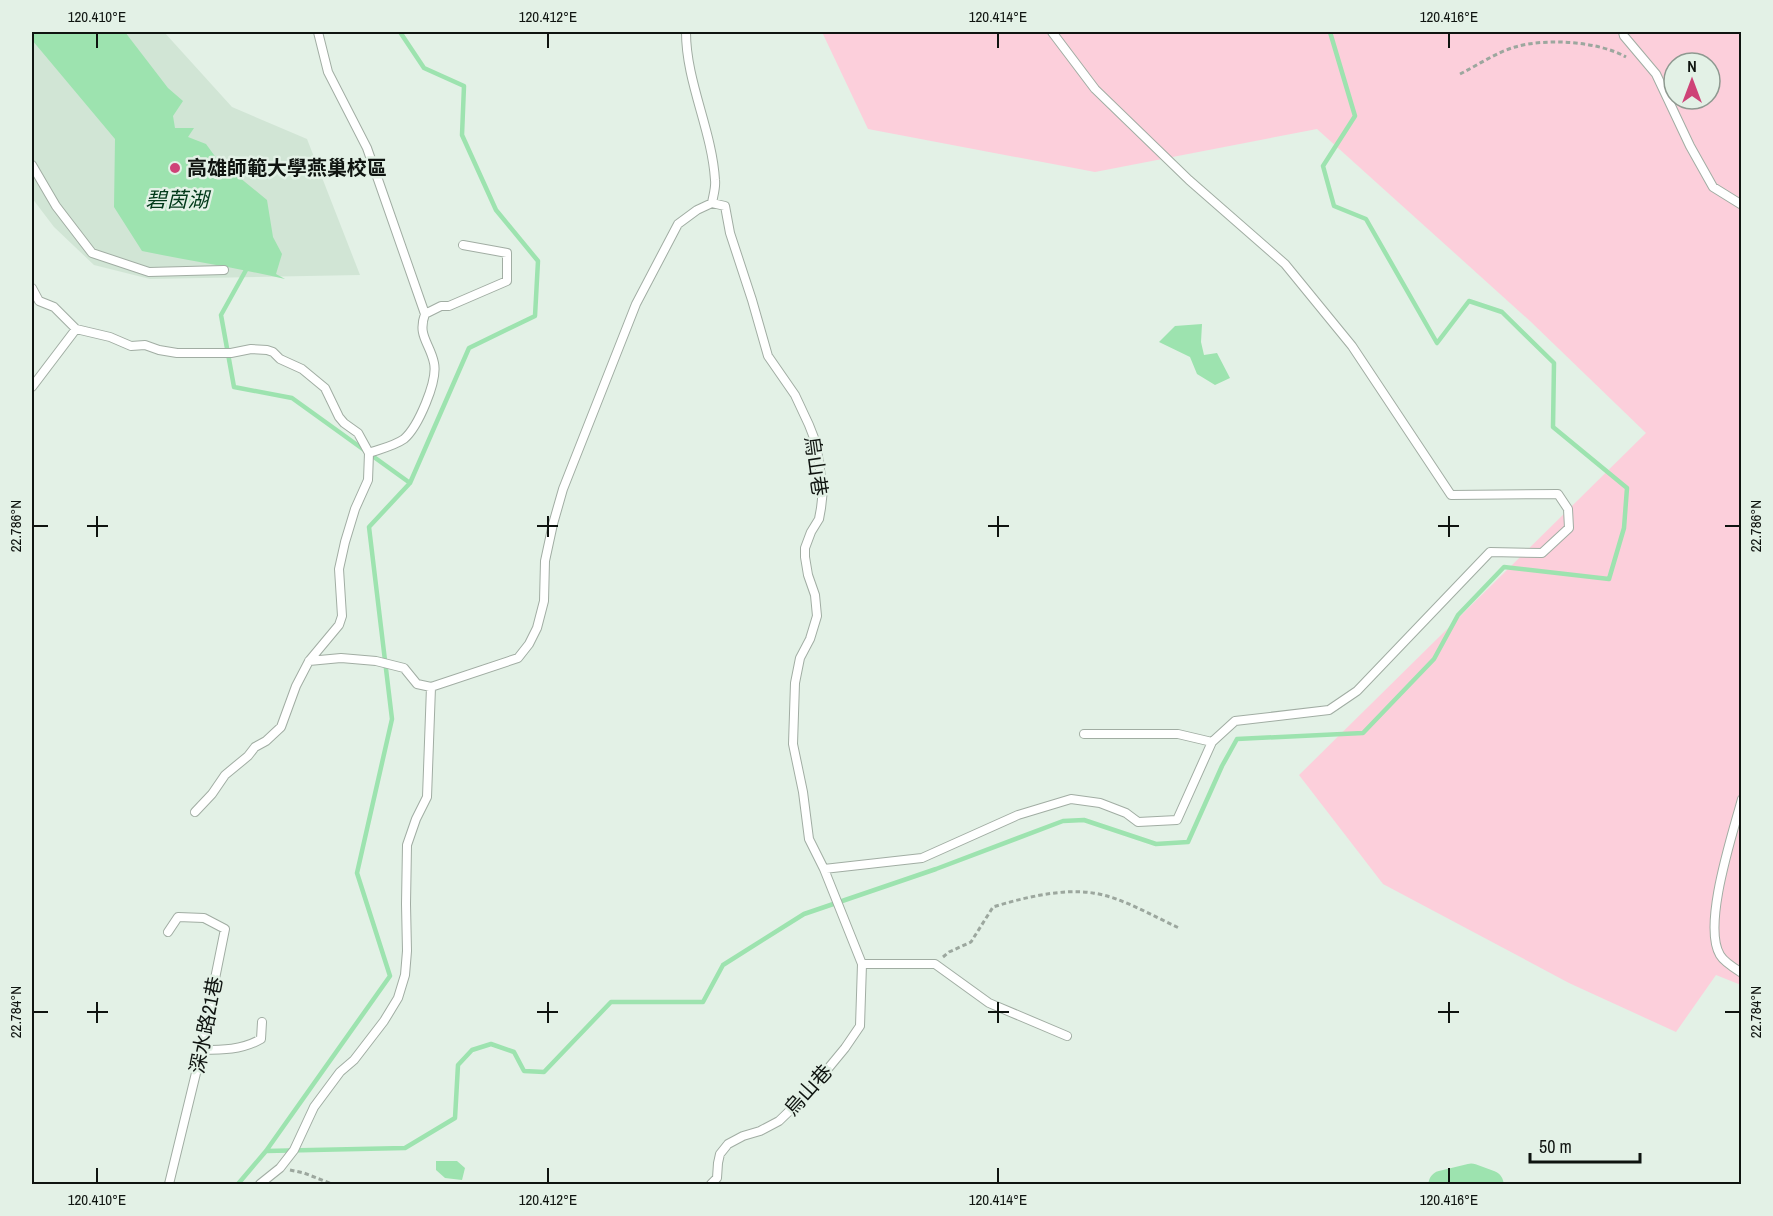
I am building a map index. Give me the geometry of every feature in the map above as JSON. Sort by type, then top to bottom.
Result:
[{"type":"lane","points":[[318,32],[328,72],[367,148],[425,314],[421,325],[423,337],[434,363],[434,380],[417,424],[402,440],[369,453]]},
{"type":"lane","points":[[309,661],[341,658],[376,661],[404,668],[417,684],[431,687],[518,658],[529,644],[537,628],[544,601],[545,561],[563,489],[636,304],[678,224],[698,210],[712,204],[716,183],[688,57],[686,32]]},
{"type":"lane","points":[[824,869],[922,858],[1018,815],[1071,799],[1100,803],[1126,813],[1138,822],[1177,820],[1212,742],[1235,721],[1329,710],[1358,691],[1490,552],[1542,553],[1569,528],[1568,509],[1558,494],[1451,495],[1352,346],[1285,264],[1189,180],[1095,89],[1052,32]]},
{"type":"lane","points":[[1623,32],[1656,74],[1713,188],[1742,205]]},
{"type":"lane","points":[[32,165],[56,206],[92,253],[149,272],[224,270]]},
{"type":"lane","name":"烏山巷","points":[[711,1185],[717,1178],[720,1154],[728,1144],[779,1121],[807,1094],[845,1048],[860,1026],[862,964],[831,885],[809,839],[803,792],[793,744],[795,683],[800,658],[810,639],[817,616],[815,595],[805,557],[805,548],[819,519],[823,490],[816,443],[795,395],[768,356],[730,233],[725,206],[712,204]]},
{"type":"lane","points":[[425,314],[507,281],[507,253],[463,244]]},
{"type":"lane","points":[[32,288],[39,301],[54,307],[76,329],[110,337],[131,346],[145,345],[177,353],[231,353],[251,350],[273,352],[280,359],[302,369],[325,388],[339,417],[358,433],[369,453],[368,480],[355,509],[339,569],[342,615],[339,626],[309,661],[296,686],[281,727],[225,775],[212,794],[195,812]]},
{"type":"lane","points":[[32,387],[76,329]]},
{"type":"lane","points":[[260,1185],[280,1168],[294,1150],[314,1107],[340,1072],[354,1060],[384,1021],[398,998],[405,975],[407,951],[407,845],[427,797],[431,687]]},
{"type":"lane","points":[[1084,734],[1178,734],[1212,742]]},
{"type":"lane","points":[[1742,799],[1714,917],[1714,938],[1720,955],[1742,973]]},
{"type":"lane","name":"深水路21巷","points":[[168,932],[178,918],[204,918],[225,929],[201,1050],[169,1185]]},
{"type":"lane","points":[[862,964],[935,964],[989,1003],[1067,1036]]},
{"type":"lane","points":[[201,1050],[226,1050],[251,1045],[261,1040],[262,1022]]},
{"type":"path","points":[[1460,74],[1514,47],[1535,42],[1575,43],[1620,53],[1629,58]]},
{"type":"path","points":[[935,964],[949,952],[971,942],[993,907],[1019,898],[1072,892],[1094,893],[1129,904],[1179,928]]},
{"type":"path","points":[[280,1168],[304,1173],[332,1185]]},
{"type":"shaded area","name":"高雄師範大學燕巢校區","points":[[32,32],[164,32],[232,107],[307,139],[360,275],[150,279],[94,265],[54,227],[32,198]]},
{"type":"shaded area","points":[[822,32],[1741,32],[1741,985],[1716,975],[1676,1032],[1569,983],[1383,884],[1299,775],[1646,433],[1530,321],[1317,129],[1095,172],[868,129]]},
{"type":"water","name":"碧茵湖","points":[[32,32],[125,32],[168,88],[183,101],[173,116],[175,128],[194,128],[188,137],[206,144],[217,159],[267,200],[273,237],[282,254],[276,274],[285,279],[142,251],[114,207],[115,139],[32,40]]},
{"type":"water","points":[[1202,324],[1201,342],[1204,355],[1217,353],[1230,378],[1215,385],[1197,374],[1190,357],[1159,342],[1175,326]]},
{"type":"water","points":[[436,1161],[457,1161],[465,1168],[462,1180],[445,1178],[436,1170]]},
{"type":"waterway","points":[[400,32],[424,68],[464,86],[462,135],[496,210],[538,261],[535,316],[469,348],[410,483]]},
{"type":"waterway","points":[[266,1151],[405,1148],[455,1118],[458,1065],[472,1050],[491,1044],[514,1052],[524,1071],[544,1072],[611,1002],[703,1002],[723,965],[804,914],[936,869],[1063,821],[1084,820],[1156,844],[1188,842],[1222,766],[1237,739],[1363,733],[1434,659],[1458,615],[1504,567],[1609,579],[1624,528],[1627,488],[1553,427],[1554,363],[1502,312],[1469,301],[1437,343],[1366,219],[1334,206],[1323,166],[1355,116],[1330,32]]},
{"type":"waterway","points":[[238,1184],[266,1151],[390,976],[357,873],[392,719],[369,527],[410,483],[292,398],[234,387],[221,315],[246,270]]},
{"type":"waterway","points":[[1442,1184],[1471,1177],[1490,1184]]},
{"type":"place","name":"高雄師範大學燕巢校區","points":[[175,168]]}]
